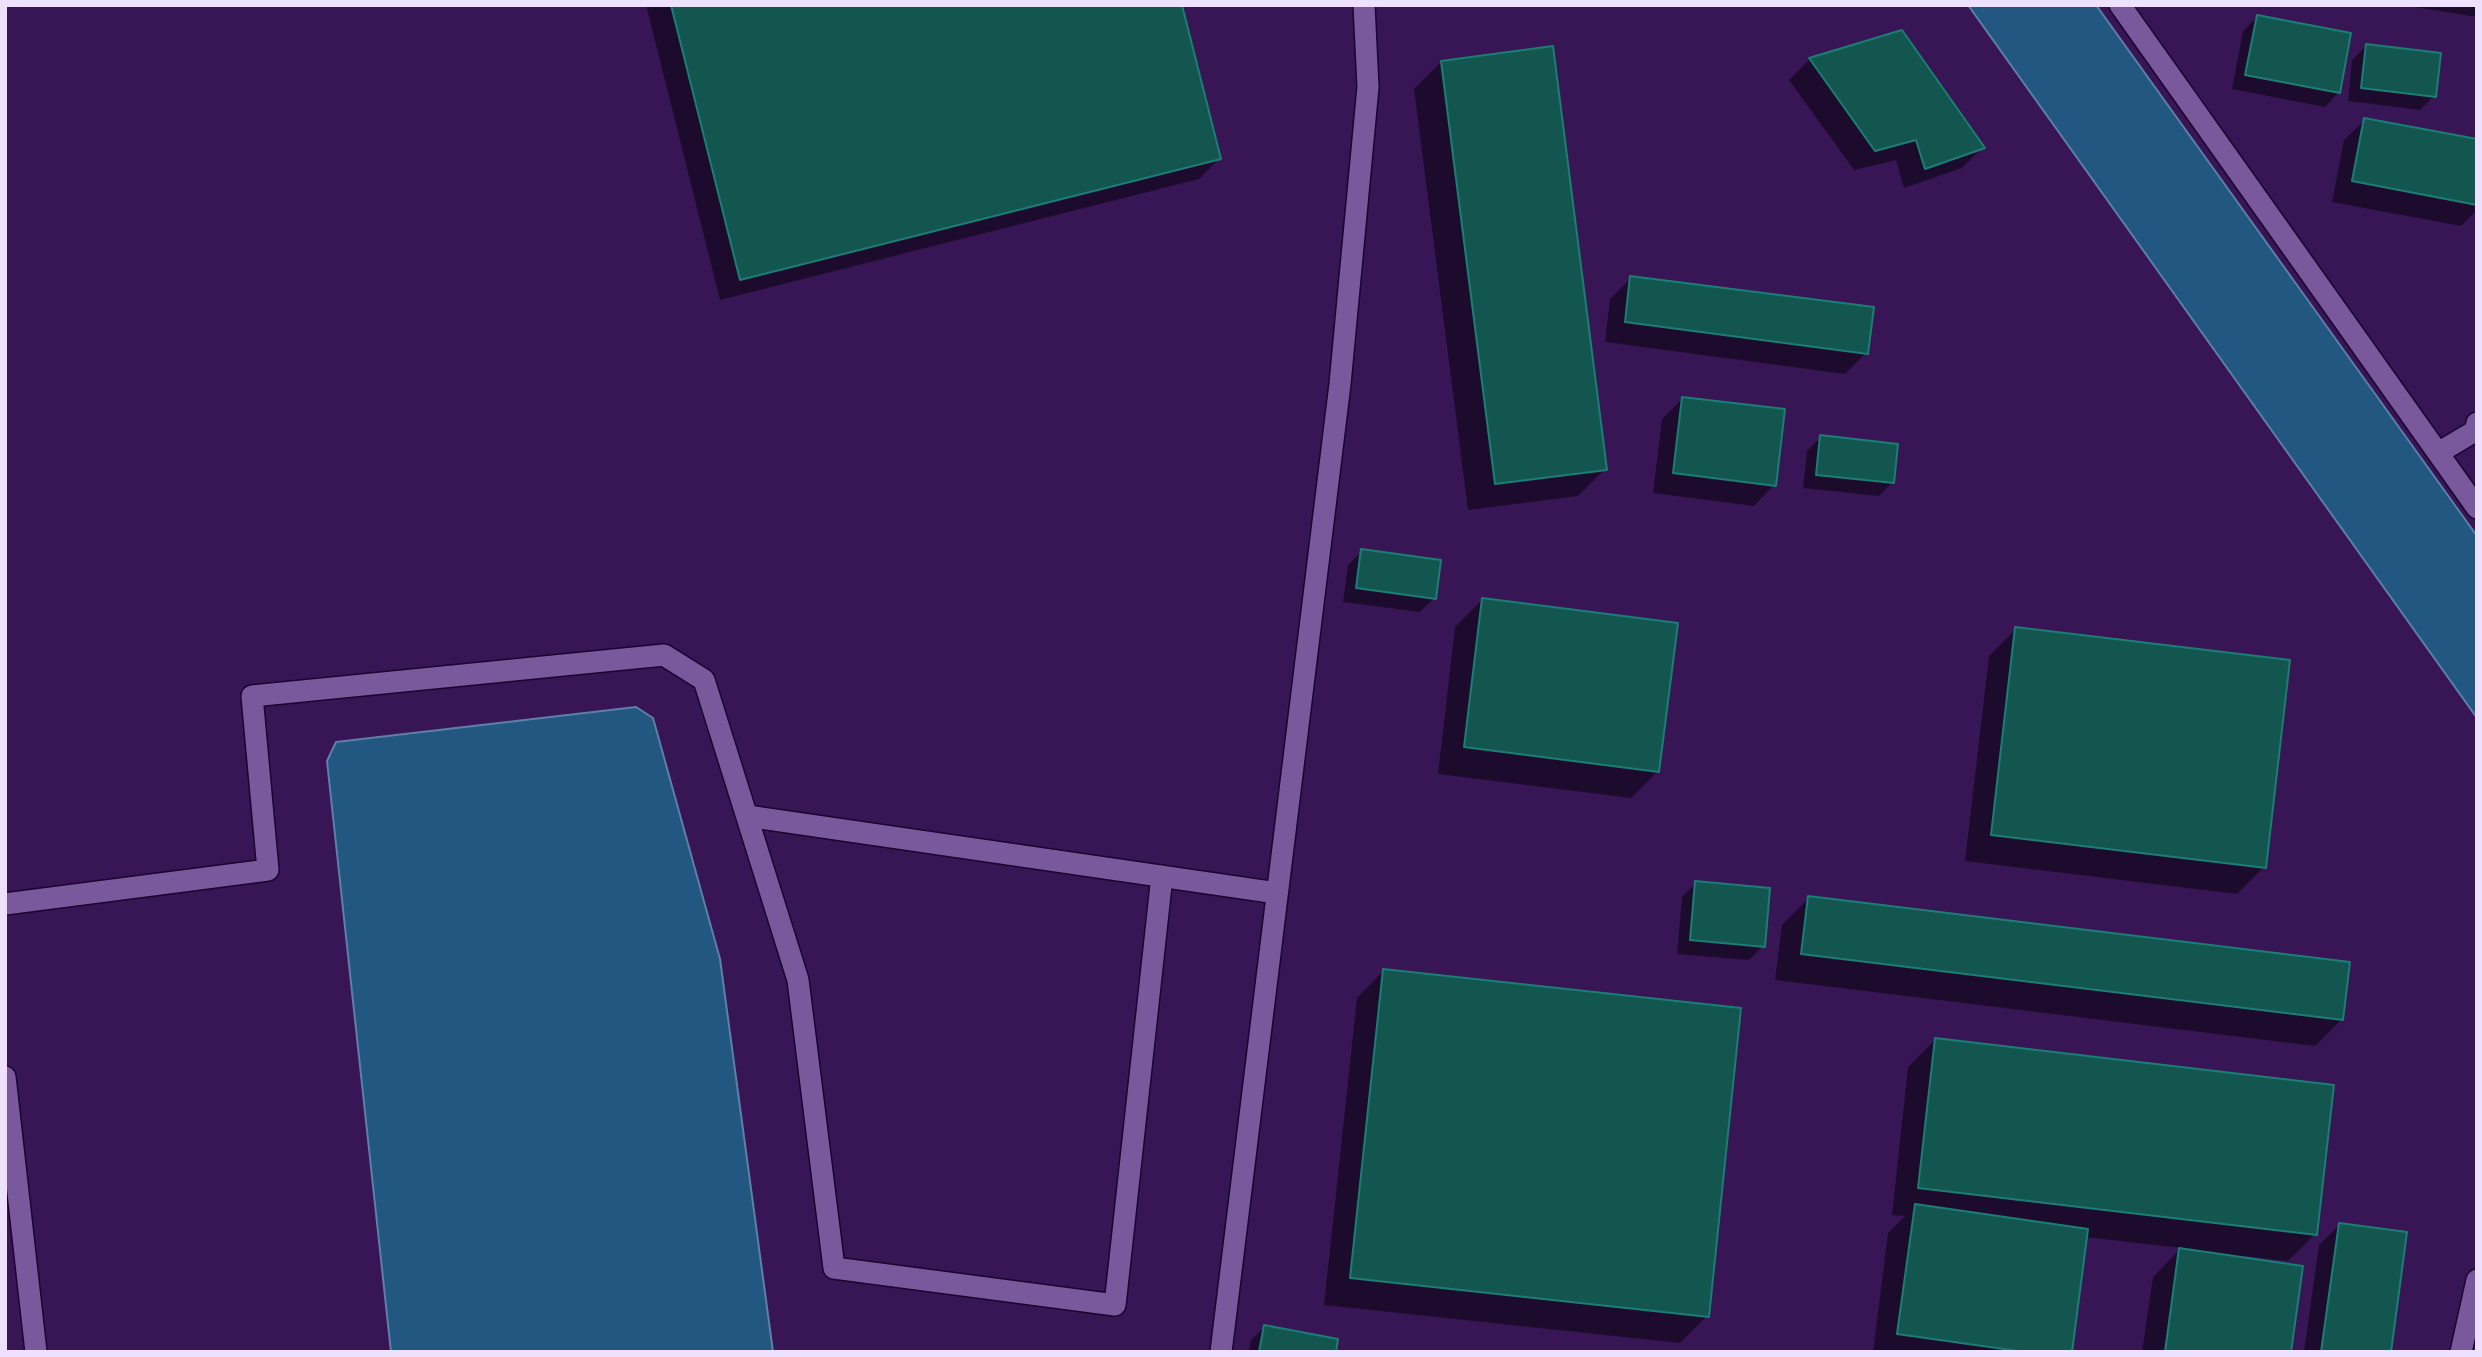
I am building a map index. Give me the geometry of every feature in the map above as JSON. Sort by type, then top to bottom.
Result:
[{"type":"street","points":[[1221,1352],[1340,384],[1367,87],[1364,5]]},
{"type":"street","points":[[2120,5],[2477,508]]},
{"type":"street","points":[[2438,453],[2475,431],[2477,423]]},
{"type":"street","points":[[5,904],[268,870],[252,696],[664,655],[704,680],[799,980],[834,1268],[1115,1305],[1162,876]]},
{"type":"street","points":[[747,817],[1277,893]]},
{"type":"street","points":[[5,1077],[36,1352]]},
{"type":"street","points":[[2461,1352],[2477,1280]]},
{"type":"water","points":[[1968,5],[2096,5],[2477,536],[2477,718]]},
{"type":"water","points":[[636,707],[653,718],[720,959],[773,1352],[391,1352],[327,761],[336,742]]},
{"type":"building","points":[[671,5],[1182,5],[1221,159],[740,280]]},
{"type":"building","points":[[2257,15],[2351,33],[2340,93],[2245,75]]},
{"type":"building","points":[[1902,30],[1985,148],[1925,169],[1916,140],[1875,151],[1809,58]]},
{"type":"building","points":[[2366,44],[2441,53],[2436,97],[2361,88]]},
{"type":"building","points":[[1553,46],[1607,470],[1495,484],[1441,61]]},
{"type":"building","points":[[2364,118],[2477,139],[2477,205],[2352,181]]},
{"type":"building","points":[[1630,276],[1874,307],[1868,354],[1625,322]]},
{"type":"building","points":[[1682,397],[1785,409],[1776,486],[1673,473]]},
{"type":"building","points":[[1820,435],[1898,444],[1894,483],[1816,475]]},
{"type":"building","points":[[1361,549],[1441,560],[1436,599],[1356,588]]},
{"type":"building","points":[[1482,598],[1678,623],[1659,772],[1464,747]]},
{"type":"building","points":[[2015,627],[2290,660],[2266,868],[1991,835]]},
{"type":"building","points":[[1695,881],[1770,888],[1765,947],[1690,940]]},
{"type":"building","points":[[1808,896],[2350,962],[2343,1020],[1801,954]]},
{"type":"building","points":[[1383,969],[1741,1008],[1709,1317],[1350,1278]]},
{"type":"building","points":[[1935,1038],[2334,1085],[2317,1235],[1918,1188]]},
{"type":"building","points":[[1915,1204],[2088,1229],[2072,1352],[2025,1352],[1897,1334]]},
{"type":"building","points":[[2339,1223],[2407,1232],[2391,1352],[2321,1352]]},
{"type":"building","points":[[2179,1248],[2303,1266],[2291,1352],[2165,1352]]},
{"type":"building","points":[[1264,1325],[1338,1339],[1336,1352],[1259,1352]]}]
